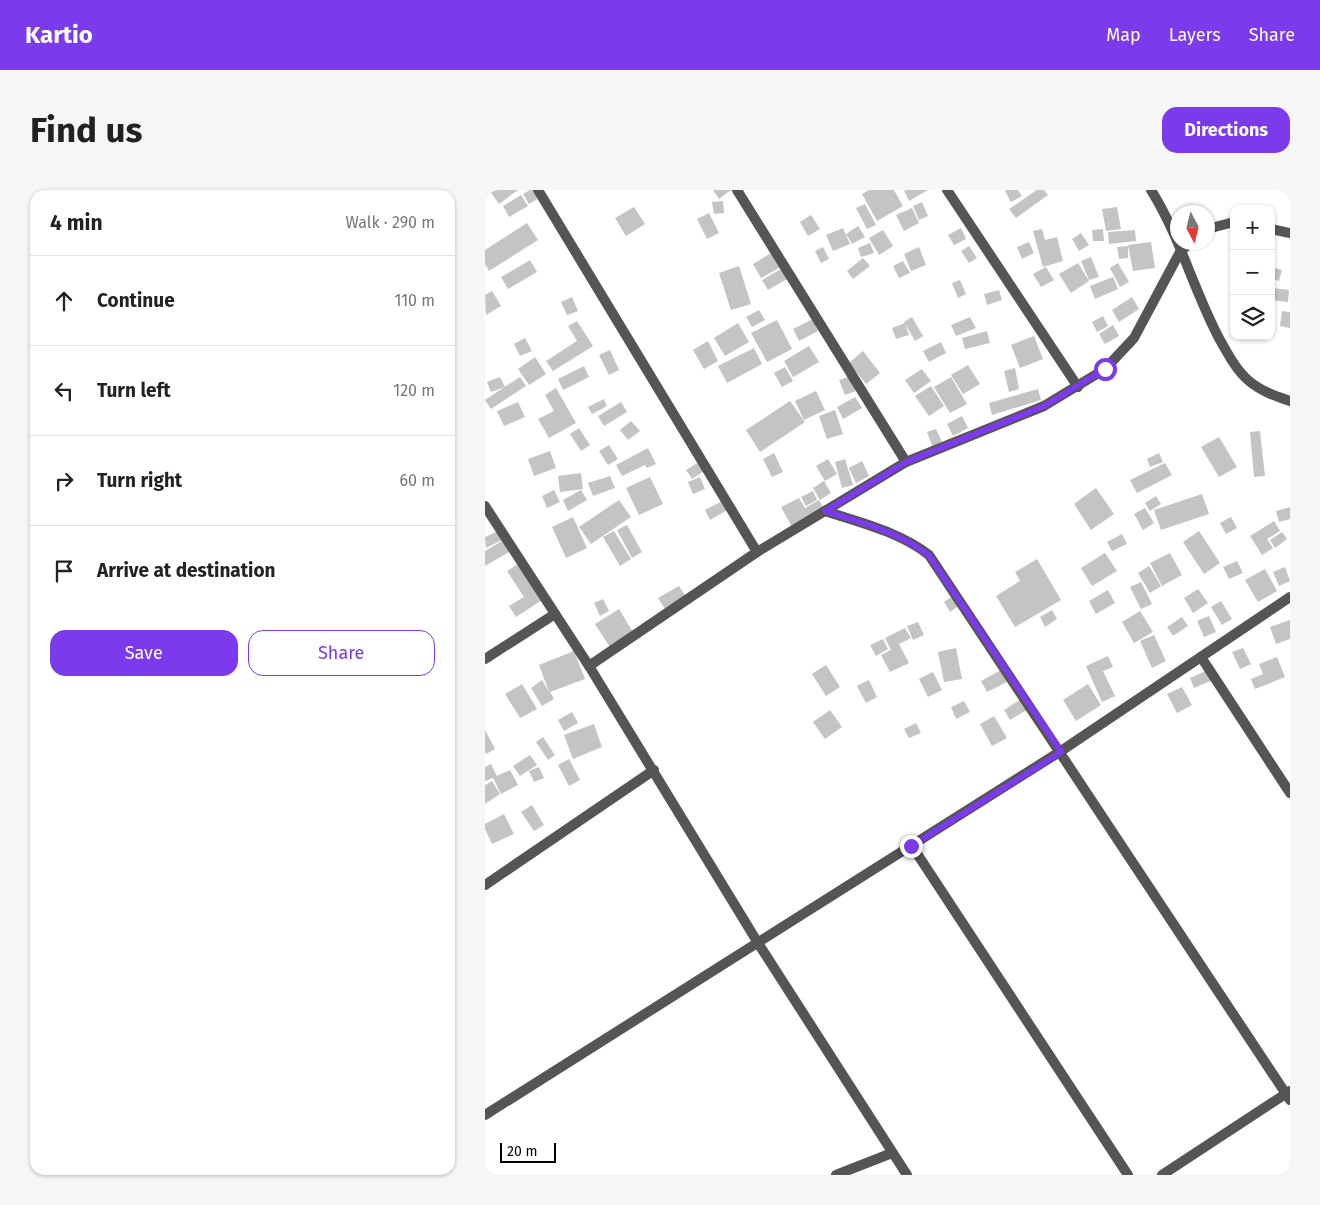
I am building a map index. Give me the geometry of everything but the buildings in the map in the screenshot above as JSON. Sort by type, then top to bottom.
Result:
[{"type":"street","points":[[538,190],[757,552]]},
{"type":"street","points":[[737,190],[906,462]]},
{"type":"street","points":[[947,190],[1078,387]]},
{"type":"street","points":[[1151,190],[1210,321],[1231,361],[1247,380],[1259,388],[1290,401]]},
{"type":"street","points":[[1215,227],[1230,223]]},
{"type":"street","points":[[1275,230],[1290,233]]},
{"type":"street","points":[[589,666],[757,552],[906,462],[1044,406],[1105,369],[1135,338],[1180,252]]},
{"type":"street","points":[[485,506],[589,666],[758,943],[907,1175]]},
{"type":"street","points":[[825,511],[895,535],[918,546],[929,556],[1289,1095],[1162,1175]]},
{"type":"street","points":[[485,1115],[1061,752],[1290,597]]},
{"type":"street","points":[[485,659],[555,614]]},
{"type":"street","points":[[1201,657],[1290,793]]},
{"type":"street","points":[[485,885],[654,770]]},
{"type":"street","points":[[911,846],[1127,1175]]},
{"type":"street","points":[[837,1175],[892,1153]]},
{"type":"route","points":[[911,846],[1061,752],[929,556],[918,546],[895,535],[825,511],[906,462],[1044,406],[1061,398],[1105,369]]}]
